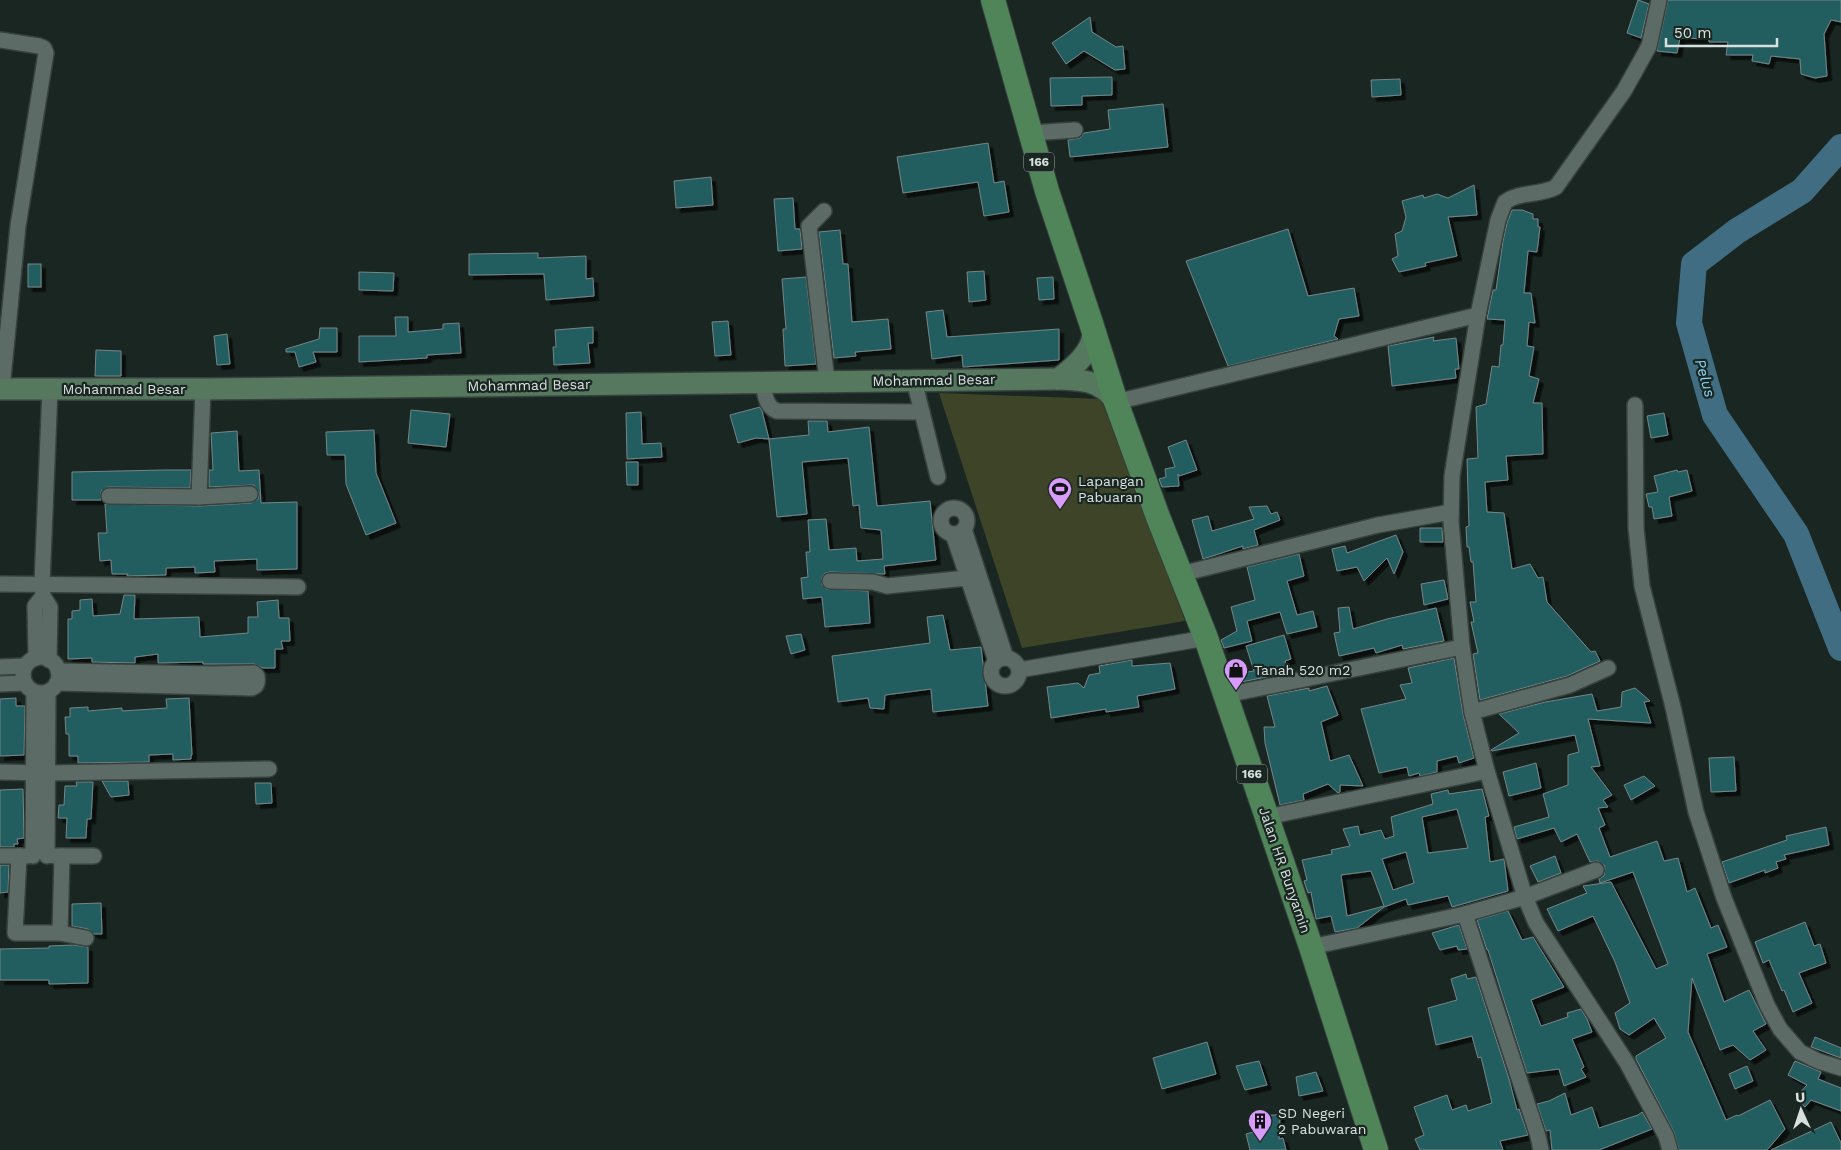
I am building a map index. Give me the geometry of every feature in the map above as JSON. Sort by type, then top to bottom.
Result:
[{"type":"main road","name":"166","points":[[993,0],[1047,191],[1116,402]]},
{"type":"main road","name":"Jalan HR Bunyamin","points":[[1116,402],[1226,695],[1311,946],[1376,1150]]},
{"type":"street","points":[[1658,0],[1649,46],[1624,91],[1556,187],[1547,192],[1519,194],[1505,202],[1498,220],[1478,315],[1452,476],[1451,512],[1462,646],[1472,712],[1487,771],[1525,897],[1536,923],[1627,1063],[1668,1143],[1658,1150]]},
{"type":"street","points":[[0,40],[39,46],[44,48],[46,53],[18,226],[1,389]]},
{"type":"street","points":[[1031,134],[1075,130]]},
{"type":"street","points":[[824,211],[809,226],[827,381]]},
{"type":"street","points":[[1116,402],[1478,315]]},
{"type":"street","points":[[1058,379],[1083,357],[1093,335],[1091,323]]},
{"type":"street","name":"Mohammad Besar","points":[[1,389],[203,389],[1058,379]]},
{"type":"street","name":"Jalan HR Bunyamin","points":[[1058,379],[1080,380],[1097,385],[1108,390],[1116,402]]},
{"type":"street","points":[[914,380],[938,477]]},
{"type":"street","points":[[763,382],[768,405],[771,409],[777,411],[922,412]]},
{"type":"street","points":[[50,389],[42,590],[35,606],[42,675],[40,773],[33,856],[7,933],[60,934],[86,938]]},
{"type":"street","points":[[200,497],[203,389]]},
{"type":"street","points":[[1635,405],[1636,528],[1642,586],[1673,707],[1696,812],[1724,898],[1767,1005],[1780,1029],[1800,1052],[1818,1062],[1841,1068]]},
{"type":"street","points":[[109,496],[200,497],[250,494]]},
{"type":"street","points":[[1181,574],[1378,525],[1451,512]]},
{"type":"street","points":[[959,532],[1001,660],[968,578],[959,532]]},
{"type":"street","points":[[830,580],[873,582],[887,586],[968,578]]},
{"type":"street","points":[[0,584],[42,590],[298,588]]},
{"type":"street","points":[[1019,670],[1206,638]]},
{"type":"street","points":[[1226,695],[1462,646]]},
{"type":"street","points":[[1001,660],[1014,661],[1019,670],[1016,682],[1000,686],[992,678],[991,668],[1001,660]]},
{"type":"street","points":[[0,668],[42,675],[252,688],[256,687],[258,683],[257,676],[254,673],[42,675],[0,684]]},
{"type":"street","points":[[1472,712],[1570,685],[1608,668]]},
{"type":"street","points":[[0,772],[269,769]]},
{"type":"street","points":[[1267,818],[1487,771]]},
{"type":"street","points":[[0,856],[94,856]]},
{"type":"street","points":[[60,934],[62,856]]},
{"type":"street","points":[[1311,946],[1465,914],[1525,897],[1596,870]]},
{"type":"street","points":[[1465,914],[1541,1150]]},
{"type":"green space","name":"Lapangan Pabuaran","points":[[939,393],[1101,399],[1185,621],[1022,648]]},
{"type":"building","points":[[1638,0],[1649,4],[1641,38],[1627,33]]},
{"type":"building","points":[[1668,0],[1841,0],[1841,22],[1831,20],[1824,34],[1827,76],[1815,78],[1801,74],[1800,59],[1771,56],[1769,64],[1752,61],[1753,55],[1726,55],[1728,42],[1709,42],[1709,39],[1680,38],[1677,53],[1657,51]]},
{"type":"building","points":[[1090,17],[1092,32],[1116,47],[1123,46],[1125,69],[1115,70],[1084,51],[1066,64],[1052,43]]},
{"type":"building","points":[[1112,77],[1112,95],[1082,96],[1082,105],[1051,106],[1050,78]]},
{"type":"building","points":[[1400,79],[1401,95],[1372,97],[1371,80]]},
{"type":"building","points":[[1163,104],[1168,147],[1070,157],[1068,140],[1080,138],[1084,133],[1110,129],[1108,110]]},
{"type":"building","points":[[988,143],[994,183],[1004,181],[1009,212],[984,216],[978,182],[903,193],[897,157]]},
{"type":"building","points":[[711,177],[713,205],[676,208],[674,181]]},
{"type":"building","points":[[1474,185],[1477,215],[1448,217],[1457,256],[1425,263],[1426,266],[1399,272],[1392,259],[1398,256],[1395,234],[1402,231],[1406,217],[1402,201],[1423,195],[1424,198],[1437,194],[1448,198]]},
{"type":"building","points":[[793,198],[795,229],[800,229],[802,249],[778,251],[774,199]]},
{"type":"building","points":[[1512,210],[1522,210],[1533,214],[1533,219],[1538,219],[1538,227],[1540,227],[1537,252],[1528,251],[1524,293],[1531,293],[1535,323],[1529,322],[1527,346],[1534,347],[1529,376],[1539,379],[1533,403],[1542,403],[1543,454],[1506,456],[1508,480],[1485,482],[1487,512],[1504,513],[1512,569],[1530,564],[1538,578],[1543,577],[1547,602],[1591,652],[1595,651],[1600,661],[1567,676],[1480,700],[1473,654],[1478,653],[1471,622],[1474,622],[1470,602],[1476,602],[1473,562],[1471,562],[1469,547],[1467,547],[1466,527],[1469,526],[1467,459],[1478,458],[1476,407],[1486,404],[1492,366],[1499,367],[1501,345],[1503,345],[1505,320],[1487,319],[1493,290],[1496,290],[1503,241]]},
{"type":"building","points":[[1288,229],[1308,296],[1354,288],[1359,316],[1339,319],[1334,336],[1338,339],[1228,366],[1186,261]]},
{"type":"building","points":[[840,230],[843,264],[848,264],[852,322],[888,319],[891,349],[855,352],[856,356],[834,358],[819,232]]},
{"type":"building","points":[[538,253],[538,258],[586,256],[586,279],[593,278],[594,296],[546,300],[544,274],[469,275],[469,254]]},
{"type":"building","points":[[28,264],[41,264],[41,287],[28,287]]},
{"type":"building","points":[[984,271],[986,300],[969,302],[967,272]]},
{"type":"building","points":[[359,272],[394,273],[393,291],[359,290]]},
{"type":"building","points":[[806,277],[816,364],[785,366],[783,329],[786,329],[782,279]]},
{"type":"building","points":[[1053,277],[1054,299],[1039,300],[1037,278]]},
{"type":"building","points":[[943,310],[947,337],[1059,329],[1059,360],[963,367],[962,355],[932,359],[926,312]]},
{"type":"building","points":[[395,317],[408,317],[408,332],[443,329],[443,324],[459,323],[461,353],[427,355],[427,358],[359,362],[359,336],[396,336]]},
{"type":"building","points":[[728,321],[731,355],[715,356],[712,322]]},
{"type":"building","points":[[593,327],[593,343],[588,343],[590,363],[554,365],[553,347],[556,347],[555,330]]},
{"type":"building","points":[[320,328],[337,328],[337,352],[313,352],[316,362],[299,367],[295,352],[286,352],[286,349],[319,339]]},
{"type":"building","points":[[227,334],[230,364],[217,365],[214,336]]},
{"type":"building","points":[[1434,337],[1433,341],[1456,338],[1459,369],[1455,369],[1456,378],[1392,386],[1388,346]]},
{"type":"building","points":[[96,350],[121,351],[121,376],[95,376]]},
{"type":"building","points":[[760,407],[769,439],[756,438],[738,443],[730,415]]},
{"type":"building","points":[[411,410],[450,414],[446,447],[408,443]]},
{"type":"building","points":[[641,412],[642,444],[661,443],[662,457],[627,459],[626,413]]},
{"type":"building","points":[[1664,413],[1668,435],[1651,438],[1647,416]]},
{"type":"building","points":[[808,421],[827,421],[828,432],[869,427],[877,506],[930,501],[936,560],[884,566],[885,574],[830,572],[825,573],[822,577],[822,585],[826,589],[868,591],[870,623],[825,627],[822,597],[803,599],[801,578],[808,577],[806,552],[810,552],[808,520],[826,519],[829,550],[856,548],[857,561],[883,559],[881,530],[861,528],[859,505],[853,506],[848,458],[802,462],[807,514],[777,517],[769,439],[809,435]]},
{"type":"building","points":[[374,430],[376,473],[396,523],[366,535],[346,484],[345,455],[327,455],[326,432]]},
{"type":"building","points":[[237,431],[239,471],[259,470],[261,503],[297,502],[297,569],[257,570],[257,559],[214,561],[215,572],[195,573],[195,567],[166,568],[166,575],[127,576],[128,574],[112,574],[111,560],[100,561],[98,533],[107,533],[105,504],[200,506],[251,503],[258,499],[259,493],[254,485],[209,487],[209,470],[213,470],[211,433]]},
{"type":"building","points":[[1186,440],[1197,470],[1179,476],[1178,474],[1179,486],[1162,487],[1159,479],[1166,477],[1165,469],[1175,467],[1168,447]]},
{"type":"building","points":[[626,462],[638,462],[638,485],[627,485]]},
{"type":"building","points":[[191,470],[190,488],[109,487],[101,491],[101,500],[72,500],[72,472]]},
{"type":"building","points":[[1677,470],[1678,472],[1687,470],[1692,491],[1669,497],[1672,516],[1654,519],[1652,507],[1649,507],[1646,494],[1658,492],[1654,476]]},
{"type":"building","points":[[1267,506],[1271,514],[1277,512],[1280,520],[1254,530],[1258,545],[1243,549],[1243,546],[1203,559],[1192,520],[1208,516],[1212,531],[1254,519],[1249,507]]},
{"type":"building","points":[[1420,528],[1442,528],[1443,542],[1420,542]]},
{"type":"building","points":[[1396,535],[1403,552],[1394,574],[1387,558],[1364,581],[1357,567],[1337,571],[1332,549],[1345,546],[1347,553]]},
{"type":"building","points":[[1299,554],[1304,576],[1287,581],[1297,615],[1313,611],[1317,627],[1287,634],[1280,612],[1247,621],[1252,641],[1224,648],[1221,640],[1237,631],[1231,607],[1255,600],[1247,567]]},
{"type":"building","points":[[1444,580],[1448,599],[1424,605],[1421,584]]},
{"type":"building","points":[[124,595],[135,595],[134,619],[199,617],[200,637],[248,633],[248,617],[258,617],[257,602],[278,600],[279,618],[289,618],[290,641],[281,641],[283,649],[275,649],[275,668],[263,668],[254,664],[158,663],[158,654],[135,657],[135,663],[92,662],[92,658],[68,659],[68,619],[72,619],[72,611],[80,610],[80,600],[92,599],[93,616],[120,614]]},
{"type":"building","points":[[1349,607],[1353,629],[1436,608],[1444,641],[1403,649],[1402,645],[1376,653],[1374,648],[1339,656],[1334,633],[1340,632],[1338,608]]},
{"type":"building","points":[[943,615],[950,650],[981,647],[988,706],[933,712],[931,689],[885,695],[884,709],[870,708],[868,698],[838,702],[832,656],[930,643],[927,617]]},
{"type":"building","points":[[801,634],[805,650],[791,654],[786,636]]},
{"type":"building","points":[[1284,635],[1291,659],[1285,661],[1287,673],[1236,683],[1233,674],[1254,671],[1246,646]]},
{"type":"building","points":[[1454,658],[1463,714],[1474,758],[1459,763],[1457,756],[1437,761],[1437,772],[1420,776],[1419,773],[1409,776],[1407,767],[1379,773],[1361,709],[1406,699],[1400,685],[1412,683],[1408,668]]},
{"type":"building","points":[[1132,660],[1132,666],[1170,663],[1175,689],[1137,696],[1139,707],[1106,712],[1106,709],[1051,718],[1047,687],[1078,683],[1084,688],[1089,675],[1100,673],[1099,666]]},
{"type":"building","points":[[1327,686],[1338,715],[1321,722],[1330,761],[1349,755],[1363,786],[1340,785],[1340,792],[1338,793],[1328,784],[1303,794],[1304,800],[1280,805],[1265,743],[1264,727],[1275,727],[1267,696],[1309,688],[1309,691]]},
{"type":"building","points":[[1635,688],[1650,701],[1644,702],[1651,723],[1588,719],[1600,766],[1591,767],[1612,795],[1603,800],[1608,807],[1598,808],[1605,825],[1599,828],[1610,857],[1657,841],[1664,861],[1678,858],[1687,892],[1695,888],[1711,928],[1718,925],[1727,947],[1707,954],[1724,1002],[1749,990],[1766,1024],[1753,1031],[1766,1050],[1750,1060],[1733,1045],[1720,1050],[1692,978],[1688,1032],[1726,1120],[1770,1100],[1785,1129],[1767,1150],[1679,1150],[1674,1132],[1636,1059],[1636,1056],[1666,1038],[1654,1018],[1629,1035],[1620,1029],[1615,1013],[1630,1003],[1615,962],[1593,916],[1558,931],[1547,909],[1587,893],[1583,886],[1611,882],[1656,969],[1668,964],[1633,872],[1600,883],[1599,879],[1604,876],[1605,866],[1598,861],[1590,862],[1577,834],[1561,842],[1554,828],[1517,839],[1514,827],[1549,817],[1543,794],[1568,785],[1568,755],[1579,752],[1575,735],[1491,750],[1519,733],[1499,714],[1545,702],[1592,694],[1597,711],[1621,707],[1622,692]]},
{"type":"building","points":[[16,698],[16,706],[25,706],[24,755],[0,756],[0,699]]},
{"type":"building","points":[[189,698],[191,759],[173,760],[173,754],[149,755],[149,762],[78,763],[78,756],[69,756],[69,734],[66,734],[65,717],[70,717],[70,708],[88,707],[88,711],[122,708],[122,711],[167,708],[166,699]]},
{"type":"building","points":[[1734,757],[1736,791],[1711,792],[1709,758]]},
{"type":"building","points":[[1536,763],[1541,788],[1509,796],[1503,772]]},
{"type":"building","points":[[1644,776],[1655,786],[1631,800],[1624,785]]},
{"type":"building","points":[[102,781],[128,781],[129,795],[111,797]]},
{"type":"building","points":[[76,782],[93,782],[91,819],[87,819],[86,838],[66,838],[67,818],[58,818],[59,805],[64,805],[65,786],[77,786]]},
{"type":"building","points":[[255,783],[271,783],[272,803],[256,804]]},
{"type":"building","points":[[23,789],[24,838],[17,839],[18,844],[14,844],[14,847],[0,847],[0,790]]},
{"type":"building","points":[[1482,789],[1489,816],[1485,817],[1490,862],[1504,859],[1508,891],[1452,907],[1448,896],[1408,905],[1406,899],[1384,907],[1357,928],[1335,932],[1331,916],[1316,919],[1311,892],[1308,893],[1304,881],[1307,880],[1302,860],[1332,854],[1331,850],[1350,846],[1343,829],[1358,826],[1360,835],[1381,830],[1385,839],[1394,836],[1391,817],[1433,804],[1431,794],[1448,790],[1449,794]],"holes":[[[1457,809],[1468,848],[1428,853],[1422,817]],[[1406,852],[1414,883],[1393,890],[1382,859]],[[1371,871],[1384,906],[1347,916],[1341,875]]]},
{"type":"building","points":[[1826,827],[1829,845],[1784,855],[1786,859],[1776,862],[1778,868],[1765,873],[1765,870],[1729,883],[1722,862],[1787,840],[1786,836]]},
{"type":"building","points":[[1555,856],[1561,873],[1538,882],[1530,866]]},
{"type":"building","points":[[0,865],[9,865],[8,892],[0,893]]},
{"type":"building","points":[[101,903],[102,934],[94,934],[88,929],[72,926],[72,904]]},
{"type":"building","points":[[1508,911],[1522,940],[1533,937],[1564,987],[1531,1000],[1541,1026],[1568,1017],[1567,1013],[1581,1009],[1592,1032],[1572,1039],[1584,1067],[1581,1069],[1586,1077],[1564,1086],[1559,1069],[1527,1073],[1477,920]]},
{"type":"building","points":[[1805,922],[1814,946],[1820,944],[1826,963],[1799,973],[1812,1003],[1793,1012],[1769,960],[1763,963],[1755,942]]},
{"type":"building","points":[[1459,925],[1467,949],[1458,950],[1457,946],[1440,950],[1432,933]]},
{"type":"building","points":[[73,945],[88,947],[88,983],[49,984],[49,980],[0,980],[0,949],[49,948],[49,946]]},
{"type":"building","points":[[1466,974],[1467,979],[1476,977],[1517,1110],[1519,1109],[1528,1135],[1500,1141],[1503,1150],[1420,1150],[1415,1139],[1424,1135],[1414,1107],[1447,1095],[1452,1110],[1466,1105],[1468,1111],[1492,1103],[1481,1057],[1478,1058],[1472,1036],[1436,1045],[1428,1008],[1457,1000],[1451,979]]},
{"type":"building","points":[[1815,1037],[1841,1048],[1841,1058],[1811,1047]]},
{"type":"building","points":[[1207,1042],[1216,1074],[1162,1089],[1153,1058]]},
{"type":"building","points":[[1259,1061],[1267,1085],[1245,1090],[1236,1066]]},
{"type":"building","points":[[1795,1061],[1821,1072],[1818,1079],[1841,1088],[1841,1111],[1811,1100],[1805,1107],[1795,1098],[1807,1085],[1788,1075]]},
{"type":"building","points":[[1747,1066],[1753,1081],[1735,1089],[1729,1074]]},
{"type":"building","points":[[1316,1072],[1323,1091],[1299,1096],[1296,1077]]},
{"type":"building","points":[[1565,1093],[1571,1115],[1592,1107],[1599,1128],[1642,1112],[1652,1129],[1599,1150],[1552,1150],[1550,1130],[1546,1131],[1537,1104],[1549,1101]]},
{"type":"building","points":[[1256,1115],[1280,1115],[1279,1139],[1283,1138],[1286,1150],[1250,1150],[1246,1134],[1257,1131]]},
{"type":"building","points":[[1831,1122],[1841,1143],[1841,1150],[1771,1150]]},
{"type":"waterway","name":"Pelus","points":[[1841,147],[1802,191],[1737,231],[1694,264],[1689,323],[1715,415],[1796,534],[1841,648]]},
{"type":"place","name":"Lapangan Pabuaran","points":[[1060,510]]},
{"type":"place","name":"Tanah 520 m2","points":[[1236,691]]},
{"type":"place","name":"SD Negeri 2 Pabuwaran","points":[[1260,1142]]}]
